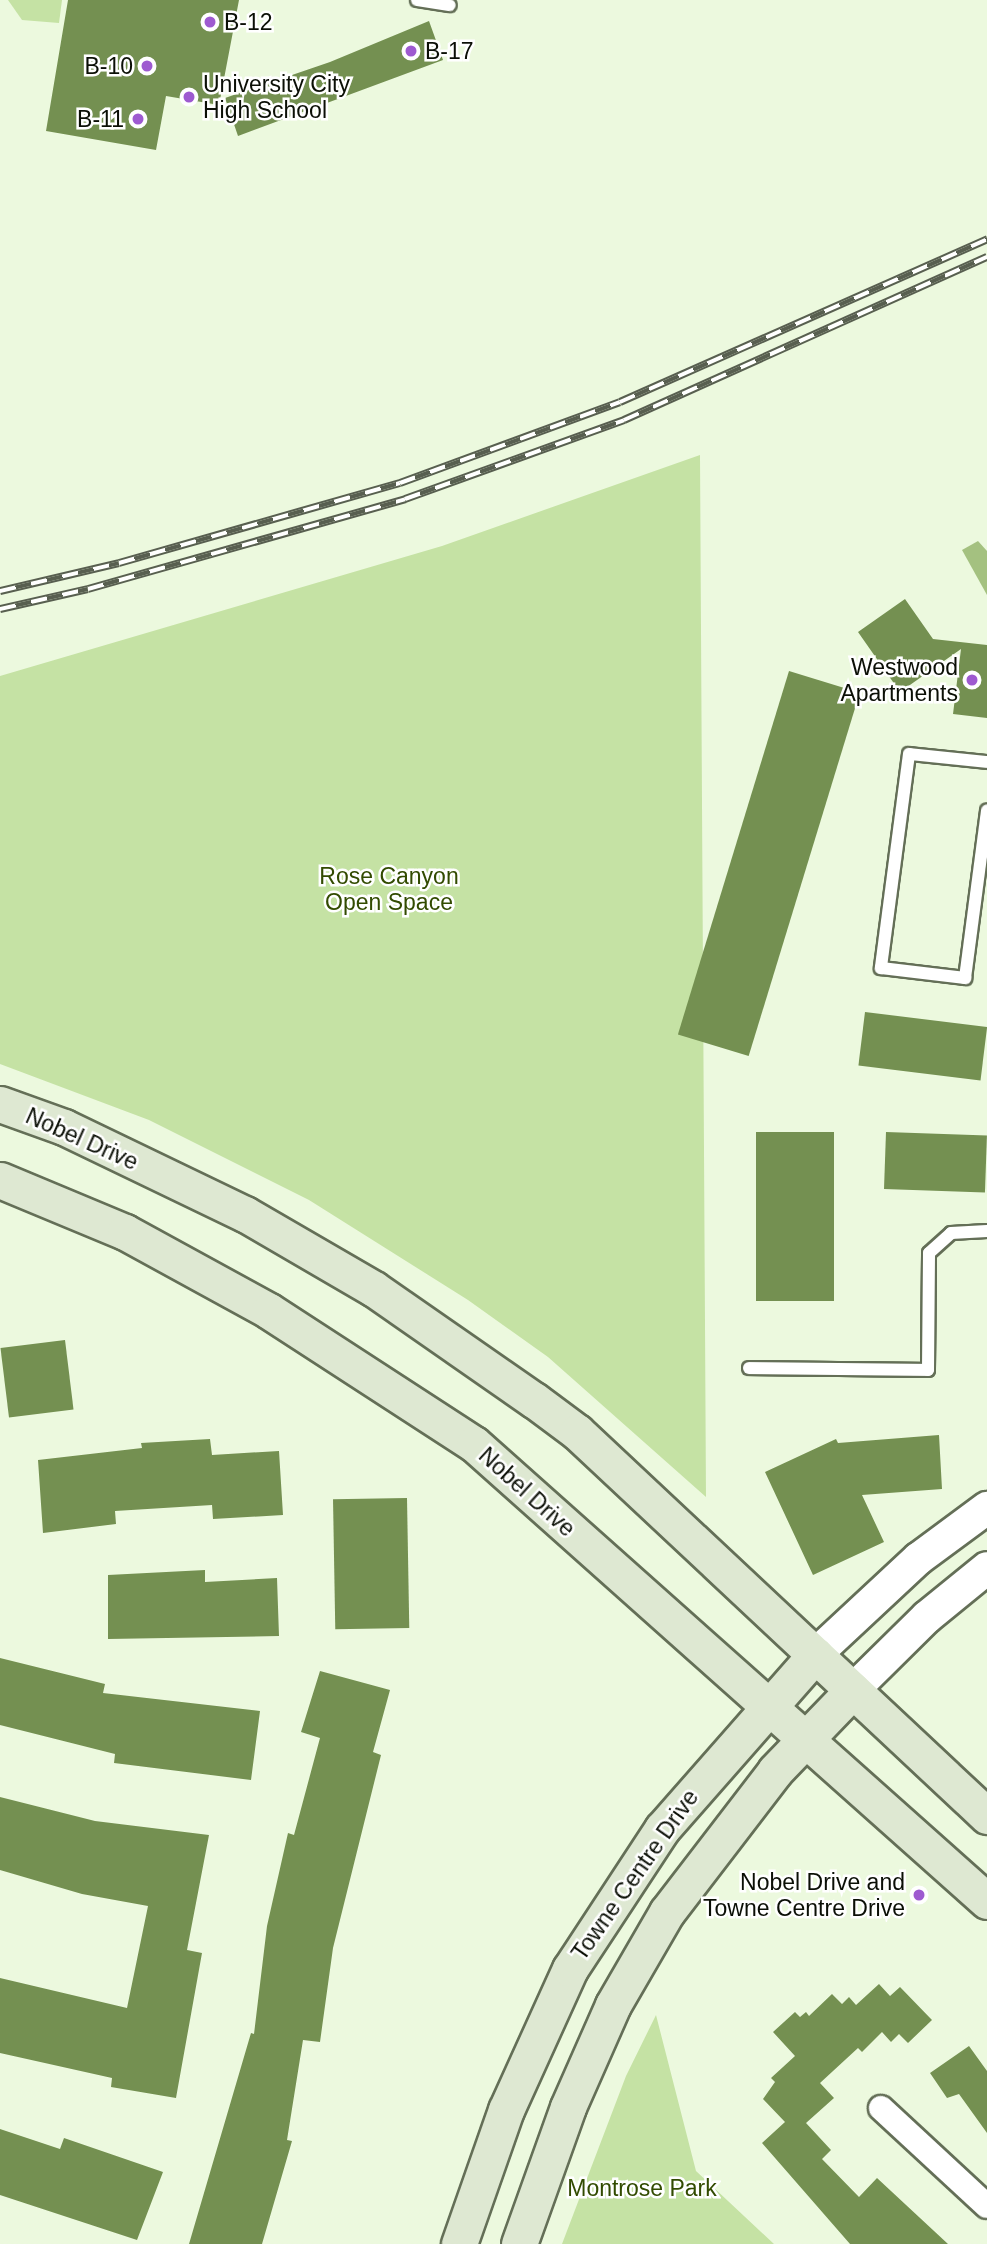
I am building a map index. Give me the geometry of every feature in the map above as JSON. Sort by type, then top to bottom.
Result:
[{"type":"main road","name":"Nobel Drive","points":[[0,1104],[64,1128],[245,1214],[374,1289],[577,1432],[987,1816]]},
{"type":"main road","name":"Nobel Drive","points":[[0,1180],[125,1232],[269,1311],[389,1385],[474,1444],[987,1901]]},
{"type":"main road","name":"Towne Centre Drive","points":[[458,2244],[506,2110],[570,1969],[662,1829],[815,1655]]},
{"type":"main road","name":"Towne Centre Drive","points":[[519,2244],[568,2107],[620,1994],[667,1912],[775,1771],[853,1689]]},
{"type":"street","points":[[815,1655],[918,1559],[987,1508]]},
{"type":"street","points":[[853,1689],[928,1617],[987,1568]]},
{"type":"street","points":[[881,2108],[987,2206]]},
{"type":"lane","points":[[417,0],[450,5]]},
{"type":"lane","points":[[987,762],[909,754],[881,968],[965,978],[987,810]]},
{"type":"lane","points":[[750,1368],[928,1370],[929,1253],[951,1233],[987,1231]]},
{"type":"green space","points":[[8,0],[62,0],[59,23],[22,20]]},
{"type":"green space","name":"Rose Canyon Open Space","points":[[700,455],[706,1497],[548,1357],[468,1300],[309,1200],[149,1120],[0,1064],[0,676],[442,546]]},
{"type":"green space","name":"Montrose Park","points":[[656,2015],[696,2171],[774,2244],[562,2244],[626,2076]]},
{"type":"shaded area","points":[[978,541],[987,551],[987,595],[962,550]]},
{"type":"building","points":[[68,0],[239,0],[219,105],[166,96],[156,150],[46,131]]},
{"type":"building","points":[[429,21],[443,60],[238,136],[225,98],[330,62]]},
{"type":"building","points":[[905,599],[933,639],[987,645],[987,718],[953,714],[961,649],[900,692],[858,632]]},
{"type":"building","points":[[789,671],[860,693],[749,1056],[678,1034]]},
{"type":"building","points":[[865,1012],[987,1027],[981,1081],[858,1066]]},
{"type":"building","points":[[756,1132],[834,1132],[834,1301],[756,1301]]},
{"type":"building","points":[[886,1132],[987,1136],[985,1192],[884,1189]]},
{"type":"building","points":[[65,1340],[74,1409],[9,1417],[0,1348]]},
{"type":"building","points":[[939,1435],[942,1489],[862,1495],[884,1542],[813,1575],[765,1472],[836,1439],[838,1443]]},
{"type":"building","points":[[210,1439],[212,1455],[279,1451],[283,1515],[213,1519],[212,1505],[115,1511],[116,1524],[43,1533],[38,1460],[142,1448],[141,1443]]},
{"type":"building","points":[[407,1498],[409,1628],[335,1629],[333,1499]]},
{"type":"building","points":[[205,1570],[205,1582],[277,1578],[279,1636],[108,1639],[108,1575]]},
{"type":"building","points":[[0,1658],[105,1684],[103,1693],[260,1711],[251,1780],[114,1763],[115,1754],[0,1725]]},
{"type":"building","points":[[320,1671],[390,1690],[373,1752],[381,1755],[333,1948],[320,2042],[303,2040],[287,2140],[292,2141],[262,2244],[189,2244],[251,2033],[254,2034],[267,1926],[288,1833],[294,1835],[320,1738],[301,1732]]},
{"type":"building","points":[[0,1797],[95,1821],[209,1835],[187,1950],[202,1953],[176,2098],[111,2087],[112,2078],[0,2053],[0,1978],[127,2008],[148,1906],[82,1894],[0,1870]]},
{"type":"building","points":[[879,1984],[890,1996],[900,1987],[932,2020],[908,2043],[899,2034],[891,2042],[882,2032],[862,2052],[858,2048],[820,2083],[834,2098],[806,2123],[831,2150],[822,2159],[859,2197],[877,2178],[948,2244],[850,2244],[762,2143],[785,2122],[763,2099],[775,2082],[771,2078],[795,2056],[773,2032],[795,2012],[800,2017],[806,2012],[809,2016],[832,1994],[842,2004],[849,1997],[856,2005]]},
{"type":"building","points":[[969,2046],[987,2071],[987,2133],[959,2094],[947,2098],[930,2073]]},
{"type":"building","points":[[0,2129],[60,2149],[64,2138],[163,2172],[137,2240],[0,2195]]},
{"type":"railway","points":[[0,591],[119,563],[400,483],[620,402],[987,239]]},
{"type":"railway","points":[[0,609],[88,589],[405,499],[624,420],[987,257]]},
{"type":"place","name":"B-12","points":[[210,22]]},
{"type":"place","name":"B-17","points":[[411,51]]},
{"type":"place","name":"B-10","points":[[147,66]]},
{"type":"place","name":"University City High School","points":[[189,97]]},
{"type":"place","name":"B-11","points":[[138,119]]},
{"type":"place","name":"Westwood Apartments","points":[[972,680]]},
{"type":"place","name":"Nobel Drive and Towne Centre Drive","points":[[919,1895]]}]
